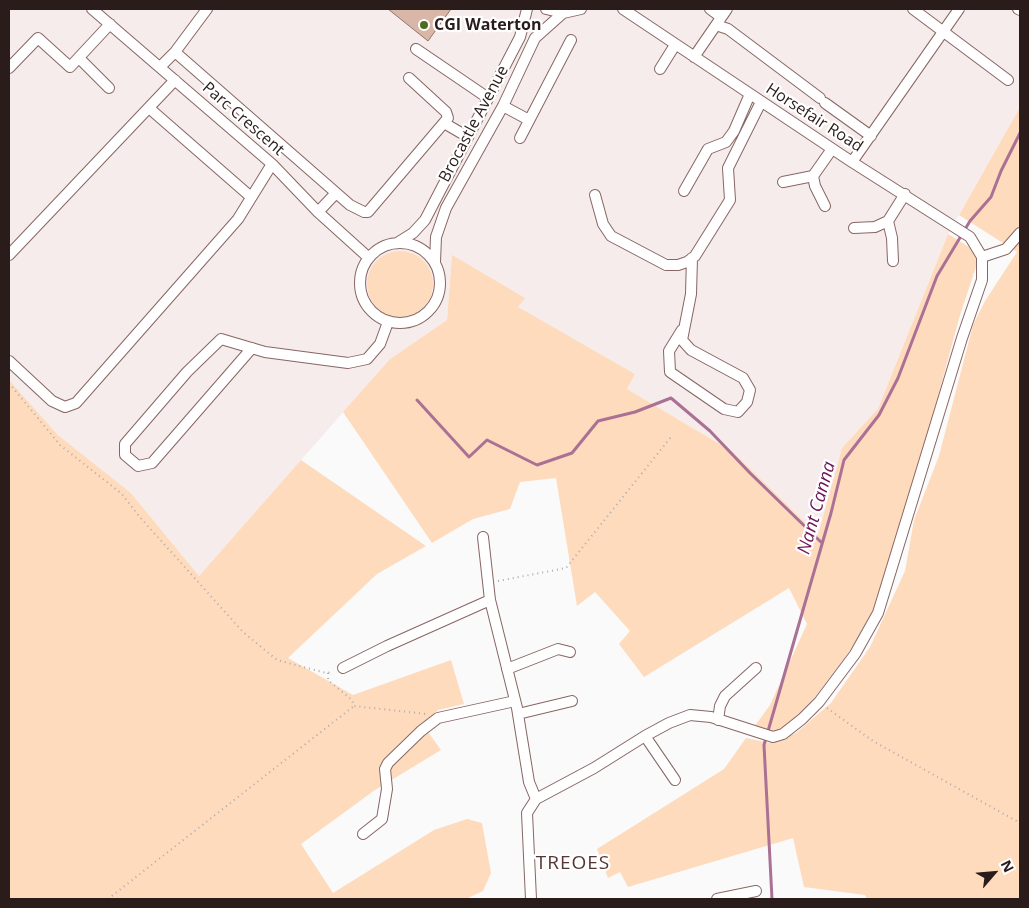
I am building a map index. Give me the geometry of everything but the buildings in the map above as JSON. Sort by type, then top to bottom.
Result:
[{"type":"street","name":"Parc Crescent","points":[[92,9],[272,164],[318,212],[369,258]]},
{"type":"street","points":[[160,67],[175,52],[206,9]]},
{"type":"street","name":"Brocastle Avenue","points":[[398,243],[413,233],[425,220],[520,37],[527,9]]},
{"type":"street","points":[[546,9],[563,13],[581,9]]},
{"type":"street","name":"Horsefair Road","points":[[622,9],[832,149],[940,216],[970,237],[982,257]]},
{"type":"street","points":[[710,9],[721,17],[728,29],[870,136]]},
{"type":"street","points":[[913,9],[1008,80]]},
{"type":"street","points":[[852,162],[959,9]]},
{"type":"street","name":"Brocastle Avenue","points":[[435,262],[436,237],[446,208],[503,106],[535,38],[563,13]]},
{"type":"street","points":[[694,57],[721,17]]},
{"type":"street","points":[[9,68],[38,38],[70,67],[110,24]]},
{"type":"street","points":[[520,138],[571,40]]},
{"type":"street","points":[[660,69],[675,45]]},
{"type":"street","points":[[416,49],[488,98]]},
{"type":"street","points":[[175,52],[350,204],[364,212],[368,212],[448,118],[446,112],[409,78]]},
{"type":"street","points":[[79,58],[109,88]]},
{"type":"street","points":[[9,255],[176,80]]},
{"type":"street","points":[[684,191],[708,149],[726,142],[750,94]]},
{"type":"street","points":[[595,195],[603,224],[611,236],[666,265],[678,265],[692,258],[730,200],[728,168],[761,102]]},
{"type":"street","points":[[503,106],[529,120]]},
{"type":"street","points":[[149,108],[252,197]]},
{"type":"street","points":[[444,123],[468,137]]},
{"type":"street","points":[[784,182],[813,176],[832,149]]},
{"type":"street","points":[[9,361],[52,401],[66,407],[76,403],[238,219],[272,164]]},
{"type":"street","points":[[813,176],[815,186],[825,206]]},
{"type":"street","points":[[318,212],[336,192]]},
{"type":"street","points":[[854,228],[875,227],[888,221],[904,194]]},
{"type":"street","points":[[888,221],[893,261]]},
{"type":"street","points":[[531,899],[527,813],[536,799],[594,768],[644,736],[679,718],[690,716],[718,720],[761,735],[773,737],[791,729],[819,702],[855,654],[878,613],[962,338],[982,280],[982,257],[1006,249],[1020,233]]},
{"type":"street","points":[[398,243],[419,247],[435,262],[441,282],[438,298],[429,312],[410,323],[388,322],[370,310],[360,289],[363,267],[369,258],[387,245],[398,243]]},
{"type":"street","points":[[682,330],[669,351],[670,372],[724,409],[738,412],[747,402],[750,390],[743,378],[691,350],[682,340],[682,330],[691,294],[692,258]]},
{"type":"street","points":[[252,348],[152,463],[138,466],[125,455],[125,444],[187,372],[221,338],[252,348],[348,363],[367,359],[380,344],[388,322]]},
{"type":"street","points":[[483,537],[490,600],[518,714],[528,782],[536,799]]},
{"type":"street","points":[[343,668],[490,600]]},
{"type":"street","points":[[507,669],[558,650],[570,652]]},
{"type":"street","points":[[718,720],[720,706],[725,696],[756,668]]},
{"type":"street","points":[[364,834],[382,819],[387,789],[385,769],[388,763],[438,718],[515,701]]},
{"type":"street","points":[[518,714],[572,701]]},
{"type":"street","points":[[644,736],[675,780]]},
{"type":"street","points":[[717,899],[756,892]]},
{"type":"path","points":[[9,383],[60,445],[122,494],[138,515],[243,632],[277,660],[328,673],[343,668]]},
{"type":"path","points":[[488,582],[566,568],[671,437]]},
{"type":"path","points":[[328,673],[328,680],[352,700],[354,706]]},
{"type":"path","points":[[819,702],[873,741],[1020,823]]},
{"type":"path","points":[[108,899],[354,706],[434,715],[438,718]]},
{"type":"shaded area","points":[[9,9],[1020,9],[1020,107],[948,234],[878,410],[842,448],[818,535],[733,452],[627,389],[635,374],[517,307],[524,298],[452,256],[447,320],[390,359],[199,576],[131,493],[58,435],[9,380]]},
{"type":"shaded area","points":[[1020,107],[1020,899],[867,899],[865,895],[804,887],[793,838],[628,887],[620,872],[608,878],[597,849],[724,769],[746,738],[770,743],[796,733],[831,703],[870,647],[905,571],[914,520],[939,456],[973,325],[985,301],[1017,252],[959,215]]},
{"type":"shaded area","points":[[948,234],[969,247],[975,255],[977,264],[960,315],[912,492],[875,606],[863,631],[843,660],[798,719],[784,729],[773,731],[754,727],[770,705],[807,624],[789,588],[644,677],[619,644],[630,631],[595,592],[577,606],[556,478],[520,482],[510,509],[473,519],[432,543],[343,412],[390,359],[447,320],[452,255],[525,298],[518,307],[635,374],[627,389],[733,452],[818,535],[842,448],[878,409]]},
{"type":"shaded area","points":[[394,251],[406,251],[424,260],[431,271],[433,284],[431,297],[424,308],[413,315],[394,317],[381,312],[372,303],[367,290],[367,278],[372,265],[381,256]]},
{"type":"shaded area","points":[[9,380],[58,435],[131,493],[199,576],[301,460],[426,546],[377,574],[288,658],[353,695],[451,660],[464,704],[438,710],[423,725],[441,750],[375,790],[301,844],[333,893],[434,830],[467,819],[482,823],[491,873],[483,891],[466,899],[9,899]]},
{"type":"waterway","name":"Nant Canna","points":[[772,899],[764,745],[831,513],[844,460],[879,415],[898,378],[937,276],[970,221],[991,197],[1001,171],[1020,133]]},
{"type":"waterway","points":[[417,400],[469,457],[487,440],[537,465],[572,453],[598,421],[635,412],[671,398],[710,431],[822,543]]},
{"type":"place","name":"CGI Waterton","points":[[424,25]]},
{"type":"district","name":"TREOES","points":[[573,864]]}]
